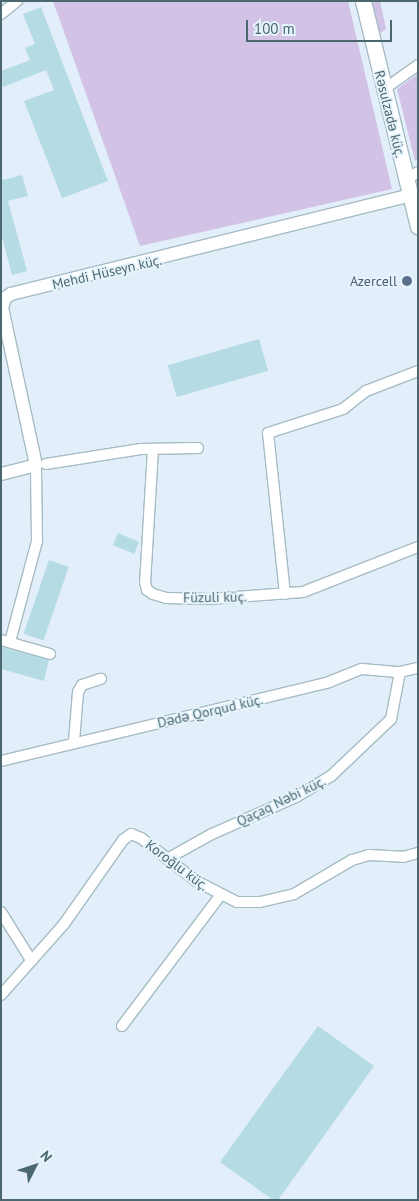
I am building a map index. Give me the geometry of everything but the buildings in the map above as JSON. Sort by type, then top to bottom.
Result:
[{"type":"main road","name":"Rəsulzadə küç.","points":[[363,1],[383,90],[412,176],[410,195],[418,226]]},
{"type":"street","points":[[1,14],[17,1]]},
{"type":"street","points":[[383,90],[418,65]]},
{"type":"street","name":"Mehdi Hüseyn küç.","points":[[41,465],[2,308],[5,298],[11,294],[171,257],[410,195]]},
{"type":"street","points":[[285,594],[268,433],[343,409],[366,391],[418,371]]},
{"type":"street","points":[[1,474],[41,465],[153,449],[198,448]]},
{"type":"street","name":"Füzuli küç.","points":[[153,449],[148,491],[146,590],[166,598],[303,592],[418,547]]},
{"type":"street","points":[[41,465],[38,541],[6,641],[50,654]]},
{"type":"street","name":"Dədə Qorqud küç.","points":[[1,761],[74,741],[320,684],[362,669],[400,672],[418,668]]},
{"type":"street","name":"Qaçaq Nəbi küç.","points":[[167,859],[212,834],[296,797],[331,776],[391,719],[400,672]]},
{"type":"street","points":[[74,741],[78,692],[82,685],[101,679]]},
{"type":"street","name":"Koroğlu küç.","points":[[1,995],[64,924],[123,840],[131,834],[141,838],[167,859],[220,896],[237,902],[260,902],[294,894],[352,860],[369,855],[403,857],[418,853]]},
{"type":"street","points":[[122,1026],[220,896]]},
{"type":"street","points":[[1,912],[31,960]]},
{"type":"shaded area","points":[[53,1],[348,1],[392,189],[140,246]]},
{"type":"shaded area","points":[[371,1],[380,1],[386,29],[379,34]]},
{"type":"shaded area","points":[[418,74],[418,159],[415,161],[397,89]]},
{"type":"place","name":"Azercell","points":[[407,281]]}]
